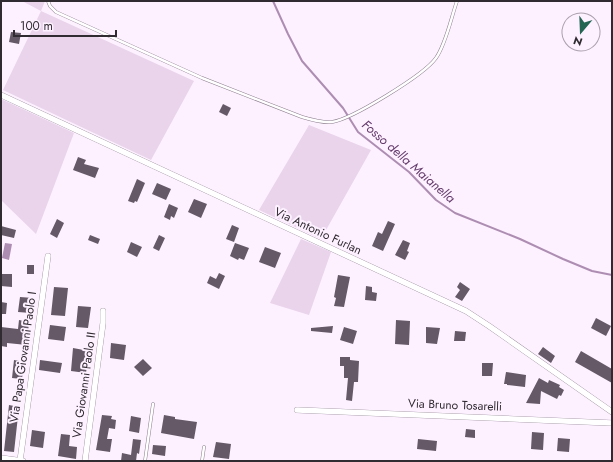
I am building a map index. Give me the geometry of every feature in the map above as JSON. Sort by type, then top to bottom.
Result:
[{"type":"street","name":"Via Antonio Furlan","points":[[1,94],[466,311],[612,412]]},
{"type":"street","name":"Via Papa Giovanni Paolo I","points":[[20,461],[48,256]]},
{"type":"street","name":"Via Giovanni Paolo II","points":[[85,461],[103,323],[103,311]]},
{"type":"street","name":"Via Bruno Tosarelli","points":[[297,410],[612,423]]},
{"type":"street","points":[[1,458],[24,461]]},
{"type":"lane","points":[[48,1],[50,6],[56,12],[202,78],[314,121],[334,122],[354,114],[377,101],[420,73],[435,59],[443,44],[457,1]]},
{"type":"lane","points":[[145,461],[152,404]]},
{"type":"lane","points":[[202,461],[204,447]]},
{"type":"shaded area","points":[[22,1],[45,1],[41,11]]},
{"type":"shaded area","points":[[41,11],[194,81],[151,160],[3,90]]},
{"type":"shaded area","points":[[1,99],[74,133],[36,234],[1,200]]},
{"type":"shaded area","points":[[309,125],[371,150],[321,239],[259,210]]},
{"type":"shaded area","points":[[301,239],[331,252],[309,315],[270,303]]},
{"type":"shaded area","points":[[5,243],[12,244],[9,260],[2,258]]},
{"type":"building","points":[[11,32],[21,33],[19,44],[9,42]]},
{"type":"building","points":[[223,104],[231,108],[227,116],[219,112]]},
{"type":"building","points":[[78,157],[86,160],[84,164],[99,168],[95,178],[73,170]]},
{"type":"building","points":[[137,179],[145,183],[137,202],[135,201],[134,203],[128,201]]},
{"type":"building","points":[[157,183],[171,189],[166,200],[152,194]]},
{"type":"building","points":[[194,199],[207,204],[201,218],[188,212]]},
{"type":"building","points":[[169,204],[178,208],[174,218],[171,216],[170,220],[164,217]]},
{"type":"building","points":[[57,219],[64,223],[57,238],[50,234]]},
{"type":"building","points":[[388,221],[395,224],[383,251],[372,246],[378,232],[382,234]]},
{"type":"building","points":[[232,225],[239,228],[234,242],[226,239]]},
{"type":"building","points":[[1,226],[16,230],[14,238],[1,235]]},
{"type":"building","points":[[90,235],[100,239],[98,244],[88,240]]},
{"type":"building","points":[[159,235],[165,238],[159,251],[153,248]]},
{"type":"building","points":[[403,240],[410,243],[407,251],[409,252],[405,260],[395,255]]},
{"type":"building","points":[[131,242],[142,247],[137,257],[127,252]]},
{"type":"building","points":[[235,243],[249,248],[244,260],[239,258],[238,260],[230,256]]},
{"type":"building","points":[[265,247],[281,253],[275,268],[259,262]]},
{"type":"building","points":[[27,265],[34,265],[34,274],[27,274]]},
{"type":"building","points":[[219,273],[225,276],[219,289],[207,283],[210,276],[216,279]]},
{"type":"building","points":[[1,274],[12,274],[12,287],[1,286]]},
{"type":"building","points":[[338,275],[350,277],[344,307],[334,306]]},
{"type":"building","points":[[460,282],[470,289],[462,301],[455,297],[460,290],[457,287]]},
{"type":"building","points":[[366,286],[372,287],[372,292],[377,293],[376,301],[365,300]]},
{"type":"building","points":[[54,287],[68,288],[65,316],[51,315]]},
{"type":"building","points":[[20,297],[33,298],[31,313],[18,312]]},
{"type":"building","points":[[1,302],[7,303],[6,314],[1,314]]},
{"type":"building","points":[[78,306],[91,307],[88,328],[76,327]]},
{"type":"building","points":[[596,318],[611,326],[606,336],[591,328]]},
{"type":"building","points":[[19,320],[29,322],[27,345],[7,343],[7,347],[1,346],[1,327],[18,329]]},
{"type":"building","points":[[396,320],[410,321],[409,345],[395,344]]},
{"type":"building","points":[[50,325],[66,327],[64,341],[48,339]]},
{"type":"building","points":[[333,326],[332,333],[311,331],[311,328]]},
{"type":"building","points":[[344,327],[357,331],[353,344],[340,340]]},
{"type":"building","points":[[426,327],[440,328],[437,344],[426,343]]},
{"type":"building","points":[[455,331],[466,332],[465,341],[454,341]]},
{"type":"building","points":[[111,343],[126,345],[124,360],[110,358]]},
{"type":"building","points":[[543,347],[555,356],[551,363],[538,354]]},
{"type":"building","points":[[73,348],[89,351],[86,373],[71,371]]},
{"type":"building","points":[[581,351],[612,369],[612,383],[575,362]]},
{"type":"building","points":[[340,357],[350,357],[350,360],[359,361],[358,382],[354,382],[352,401],[346,400],[348,378],[344,378],[344,366],[340,366]]},
{"type":"building","points":[[143,359],[152,368],[143,376],[134,367]]},
{"type":"building","points":[[14,360],[24,362],[22,379],[12,378]]},
{"type":"building","points":[[40,360],[62,363],[60,373],[39,370]]},
{"type":"building","points":[[482,363],[493,363],[492,376],[482,376]]},
{"type":"building","points":[[506,372],[526,375],[525,387],[504,384]]},
{"type":"building","points":[[539,378],[548,383],[549,380],[560,385],[559,387],[564,390],[561,396],[559,395],[557,399],[541,391],[540,404],[526,403]]},
{"type":"building","points":[[9,405],[19,407],[14,452],[4,451]]},
{"type":"building","points":[[102,415],[112,416],[111,419],[116,420],[115,429],[109,428],[107,439],[112,439],[110,452],[96,450]]},
{"type":"building","points":[[164,415],[175,417],[175,419],[197,422],[194,439],[161,433]]},
{"type":"building","points":[[131,416],[141,418],[139,433],[129,431]]},
{"type":"building","points":[[466,429],[475,430],[475,438],[465,437]]},
{"type":"building","points":[[32,430],[45,432],[43,448],[30,446]]},
{"type":"building","points":[[532,432],[544,433],[543,450],[531,449]]},
{"type":"building","points":[[61,434],[70,435],[69,446],[77,447],[76,459],[58,456]]},
{"type":"building","points":[[558,438],[570,439],[569,452],[557,451]]},
{"type":"building","points":[[133,439],[141,440],[139,454],[137,453],[136,461],[121,461],[122,453],[131,455]]},
{"type":"building","points":[[418,439],[437,441],[436,451],[417,449]]},
{"type":"building","points":[[216,442],[231,444],[229,459],[213,457]]},
{"type":"building","points":[[153,445],[166,446],[165,456],[152,454]]},
{"type":"waterway","name":"Fosso della Maianella","points":[[273,1],[302,61],[343,108],[358,132],[409,172],[436,200],[455,213],[520,239],[592,271],[612,275]]}]
